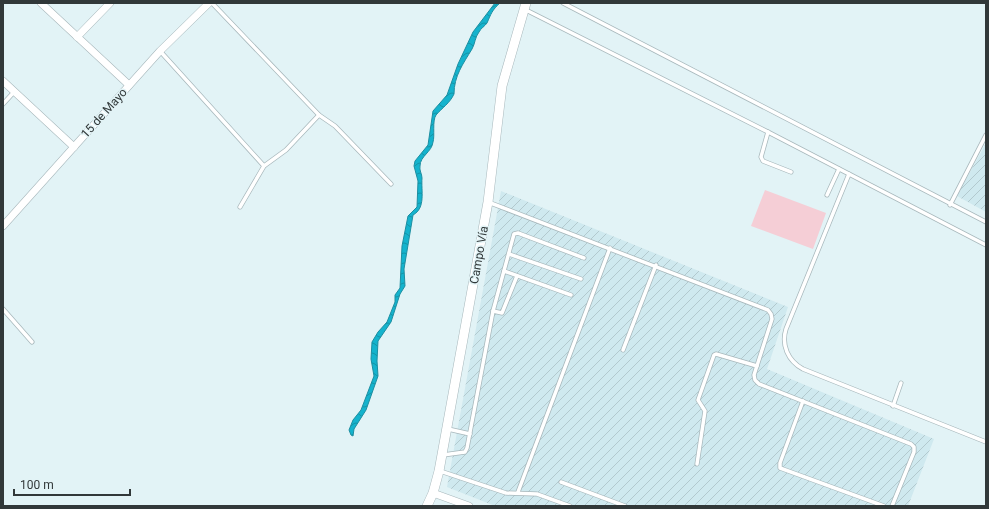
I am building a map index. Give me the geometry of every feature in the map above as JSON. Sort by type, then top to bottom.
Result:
[{"type":"street","points":[[41,3],[129,85]]},
{"type":"street","points":[[78,37],[110,3]]},
{"type":"street","name":"15 de Mayo","points":[[3,226],[160,51],[210,3]]},
{"type":"street","name":"Campo Vía","points":[[427,506],[433,493],[439,471],[488,202],[502,86],[525,6]]},
{"type":"street","points":[[3,81],[74,146]]},
{"type":"street","points":[[433,493],[469,506]]},
{"type":"lane","points":[[210,3],[319,115],[335,126],[391,184]]},
{"type":"lane","points":[[563,3],[762,105],[950,205],[986,222]]},
{"type":"lane","points":[[525,6],[986,245]]},
{"type":"lane","points":[[160,51],[264,166]]},
{"type":"lane","points":[[3,104],[15,92]]},
{"type":"lane","points":[[240,207],[264,166],[286,150],[319,115]]},
{"type":"lane","points":[[768,132],[761,157],[763,161],[790,172]]},
{"type":"lane","points":[[950,205],[986,135]]},
{"type":"lane","points":[[827,195],[839,169]]},
{"type":"lane","points":[[849,174],[786,329],[784,342],[789,357],[794,364],[802,369],[986,442]]},
{"type":"lane","points":[[488,202],[656,265],[768,310],[772,319],[754,374],[755,380],[759,384],[911,444],[914,447],[914,452],[892,506]]},
{"type":"lane","points":[[442,455],[465,452],[470,434],[493,311],[514,234],[518,233],[584,258]]},
{"type":"lane","points":[[518,492],[610,248]]},
{"type":"lane","points":[[509,254],[581,279]]},
{"type":"lane","points":[[623,350],[656,265]]},
{"type":"lane","points":[[504,271],[571,295]]},
{"type":"lane","points":[[493,311],[502,313],[517,276]]},
{"type":"lane","points":[[3,309],[32,342]]},
{"type":"lane","points":[[697,464],[705,411],[698,400],[714,355],[716,354],[757,366]]},
{"type":"lane","points":[[893,406],[901,383]]},
{"type":"lane","points":[[803,401],[780,463],[780,468],[884,506]]},
{"type":"lane","points":[[446,429],[470,434]]},
{"type":"lane","points":[[439,471],[506,493],[518,492],[537,494],[570,506]]},
{"type":"lane","points":[[561,482],[625,506]]},
{"type":"shaded area","points":[[986,143],[986,212],[957,196]]},
{"type":"shaded area","points":[[765,190],[826,213],[813,249],[751,226]]},
{"type":"shaded area","points":[[501,191],[788,307],[767,369],[934,439],[908,506],[495,506],[447,487]]},
{"type":"water","points":[[495,3],[500,3],[493,10],[487,23],[481,29],[473,47],[462,65],[457,76],[454,94],[435,118],[434,139],[431,149],[422,159],[420,168],[422,178],[422,199],[420,208],[413,215],[404,269],[405,286],[400,294],[391,322],[378,341],[378,376],[366,410],[354,429],[353,436],[349,430],[353,420],[361,410],[374,376],[371,359],[372,342],[387,322],[395,302],[395,295],[400,288],[402,246],[408,216],[417,207],[418,181],[414,166],[415,161],[428,145],[433,111],[447,95],[458,64],[473,32]]}]
